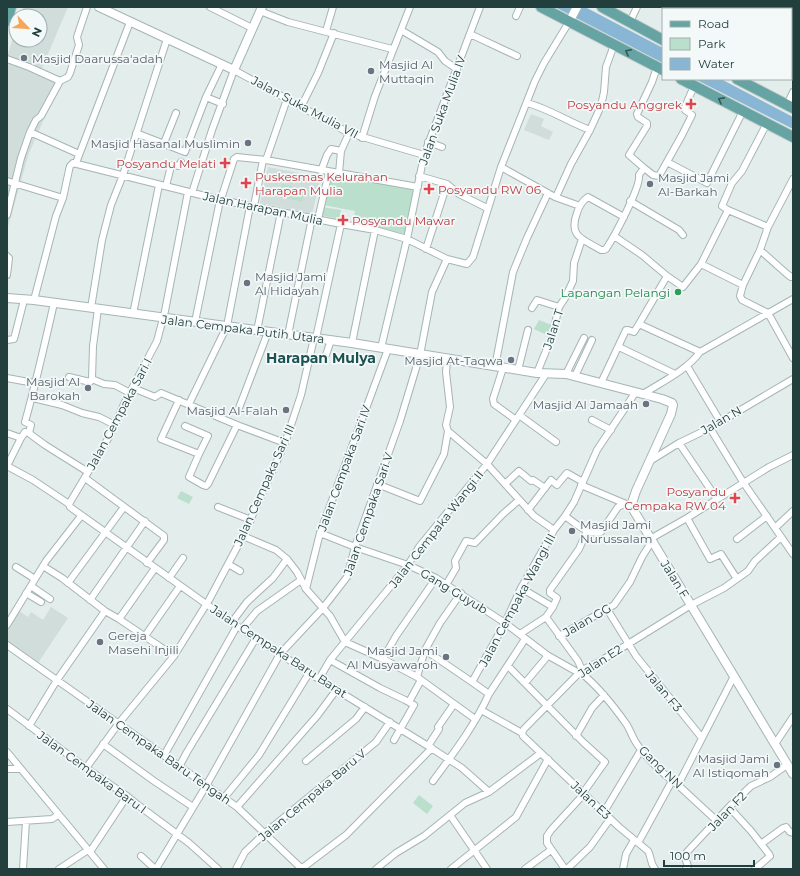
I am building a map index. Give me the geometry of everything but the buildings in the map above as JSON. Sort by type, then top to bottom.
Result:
[{"type":"main road","points":[[7,21],[11,7]]},
{"type":"main road","points":[[541,7],[570,20],[660,69]]},
{"type":"main road","points":[[602,7],[662,39]]},
{"type":"main road","points":[[683,80],[793,137]]},
{"type":"main road","points":[[739,80],[790,106]]},
{"type":"street","points":[[7,215],[21,158],[30,132],[36,120],[42,116],[60,81],[68,77],[70,73],[79,45],[77,38],[87,7]]},
{"type":"street","points":[[99,7],[234,70],[261,9],[288,22],[392,49]]},
{"type":"street","points":[[326,31],[333,7]]},
{"type":"street","points":[[362,138],[392,49],[410,7]]},
{"type":"street","name":"Jalan Suka Mulia IV","points":[[407,240],[419,176],[428,142],[480,7]]},
{"type":"street","points":[[516,16],[520,7]]},
{"type":"street","points":[[419,176],[447,184],[459,194],[487,208],[501,167],[535,81],[577,7]]},
{"type":"street","points":[[630,22],[637,7]]},
{"type":"street","points":[[213,8],[252,28]]},
{"type":"street","points":[[34,300],[56,216],[63,198],[70,166],[73,163],[76,163],[130,22]]},
{"type":"street","points":[[401,30],[438,52],[445,61],[457,69]]},
{"type":"street","points":[[301,107],[318,73],[334,33]]},
{"type":"street","points":[[470,34],[517,56]]},
{"type":"street","points":[[92,379],[94,308],[102,240],[111,205],[123,175],[167,39]]},
{"type":"street","points":[[556,197],[571,164],[590,130],[600,106],[604,92],[606,67],[614,45]]},
{"type":"street","points":[[7,59],[60,81]]},
{"type":"street","points":[[136,133],[185,152],[206,97],[222,64]]},
{"type":"street","points":[[660,69],[652,82],[637,114],[638,117],[647,123],[647,126],[629,155],[653,175],[659,176],[692,115],[685,110],[685,107],[694,86]]},
{"type":"street","name":"Jalan Suka Mulia VII","points":[[234,70],[349,133],[424,155]]},
{"type":"street","name":"Jalan Cempaka Sari I","points":[[70,506],[115,425],[131,390],[154,349],[164,318],[190,193],[234,70]]},
{"type":"street","points":[[790,106],[793,92]]},
{"type":"street","points":[[206,97],[223,104]]},
{"type":"street","points":[[189,404],[227,326],[252,206],[265,160],[287,99]]},
{"type":"street","points":[[527,103],[544,108],[567,119],[573,124],[590,130]]},
{"type":"street","points":[[667,162],[708,183],[743,111]]},
{"type":"street","points":[[164,143],[176,113]]},
{"type":"street","points":[[767,123],[742,171],[732,183],[722,206],[768,227]]},
{"type":"street","points":[[30,132],[79,154]]},
{"type":"street","points":[[339,174],[341,151],[349,133]]},
{"type":"street","points":[[428,142],[442,147]]},
{"type":"street","points":[[321,171],[331,149],[341,151]]},
{"type":"street","points":[[195,322],[221,200],[234,159],[237,157],[265,160],[418,187]]},
{"type":"street","points":[[133,314],[162,186],[171,166],[179,166],[181,162]]},
{"type":"street","name":"Jalan Harapan Mulia","points":[[76,163],[221,200],[376,230],[407,240],[447,258],[465,264],[469,263],[473,257],[487,208]]},
{"type":"street","points":[[501,167],[556,197],[580,206]]},
{"type":"street","points":[[624,217],[591,198],[586,198],[576,215],[574,230],[582,239],[604,250],[614,236],[624,217],[638,182],[639,175],[644,168]]},
{"type":"street","points":[[288,335],[315,218],[328,172]]},
{"type":"street","points":[[793,179],[768,227],[760,250],[743,285],[740,296],[741,299],[768,313],[793,358]]},
{"type":"street","points":[[7,181],[63,198]]},
{"type":"street","points":[[426,249],[447,184]]},
{"type":"street","points":[[548,193],[513,272],[493,402],[556,442]]},
{"type":"street","points":[[630,201],[679,230],[683,235]]},
{"type":"street","points":[[614,236],[683,287],[701,264],[728,210]]},
{"type":"street","points":[[257,330],[281,212]]},
{"type":"street","name":"Jalan Cempaka Sari III","points":[[86,768],[119,723],[174,656],[207,604],[251,520],[286,443],[301,395],[341,224]]},
{"type":"street","points":[[352,343],[376,230]]},
{"type":"street","name":"Jalan T","points":[[537,373],[552,336],[559,307],[565,298],[572,281],[574,263],[582,239]]},
{"type":"street","name":"Jalan Cempaka Sari IV","points":[[306,589],[320,533],[384,349],[407,240]]},
{"type":"street","points":[[760,250],[792,278]]},
{"type":"street","points":[[7,256],[10,261],[7,275]]},
{"type":"street","name":"Jalan Cempaka Sari V","points":[[155,869],[178,834],[206,786],[280,654],[323,608],[344,581],[400,421],[420,355],[432,292],[447,258]]},
{"type":"street","points":[[701,264],[743,285]]},
{"type":"street","points":[[601,383],[626,330],[634,332],[667,276]]},
{"type":"street","name":"Jalan Cempaka Putih Utara","points":[[7,298],[34,300],[331,340],[537,373],[566,374],[639,393]]},
{"type":"street","points":[[639,393],[687,366],[700,352],[793,299]]},
{"type":"street","points":[[7,340],[14,339],[24,300]]},
{"type":"street","points":[[532,308],[537,300],[559,307]]},
{"type":"street","points":[[28,433],[31,425],[26,423],[33,398],[34,383],[41,363],[54,303]]},
{"type":"street","points":[[639,324],[700,352]]},
{"type":"street","points":[[518,370],[528,330]]},
{"type":"street","points":[[239,408],[268,332]]},
{"type":"street","points":[[566,374],[584,338]]},
{"type":"street","points":[[326,355],[331,340]]},
{"type":"street","points":[[574,376],[592,340]]},
{"type":"street","points":[[619,346],[675,374]]},
{"type":"street","points":[[378,484],[420,501],[444,454],[448,431],[446,425],[450,407],[446,372],[447,359]]},
{"type":"street","points":[[687,366],[720,422]]},
{"type":"street","name":"Jalan Cempaka Wangi II","points":[[319,679],[330,660],[408,565],[419,547],[487,464],[546,374]]},
{"type":"street","points":[[70,377],[90,382],[92,379]]},
{"type":"street","points":[[7,378],[34,383]]},
{"type":"street","points":[[92,379],[104,384],[115,385],[155,397],[161,392],[237,425],[286,443]]},
{"type":"street","name":"Jalan N","points":[[650,461],[679,443],[710,428],[793,379]]},
{"type":"street","points":[[627,505],[636,491],[650,461],[673,405],[668,401],[639,393]]},
{"type":"street","name":"Jalan Cempaka Wangi III","points":[[472,682],[505,623],[521,588],[554,530],[566,516],[597,450],[639,393]]},
{"type":"street","points":[[33,398],[62,405],[82,413],[99,417],[115,425]]},
{"type":"street","points":[[179,400],[161,439],[198,454]]},
{"type":"street","points":[[592,420],[611,430]]},
{"type":"street","points":[[185,426],[208,436],[198,454],[189,477],[206,486],[237,425]]},
{"type":"street","points":[[710,428],[744,482],[793,554]]},
{"type":"street","points":[[448,431],[487,464],[534,516],[554,530]]},
{"type":"street","points":[[7,466],[21,438],[25,432],[28,433]]},
{"type":"street","points":[[7,433],[21,438]]},
{"type":"street","points":[[28,433],[87,475],[92,482],[124,507],[164,535],[165,537],[147,563]]},
{"type":"street","points":[[679,443],[717,500]]},
{"type":"street","points":[[651,540],[769,467],[793,455]]},
{"type":"street","name":"Jalan Cempaka Baru Barat","points":[[7,466],[33,480],[70,506],[81,516],[240,628],[469,773],[489,792]]},
{"type":"street","points":[[505,484],[518,471],[531,481],[533,480],[545,488]]},
{"type":"street","points":[[528,510],[551,480],[557,485],[567,473],[582,483],[627,505]]},
{"type":"street","points":[[446,585],[456,568],[455,561],[466,541],[474,544],[519,500]]},
{"type":"street","points":[[566,516],[587,531],[597,534],[601,532],[618,506],[627,505]]},
{"type":"street","name":"Jalan F","points":[[627,505],[651,540],[793,774]]},
{"type":"street","points":[[68,583],[124,507]]},
{"type":"street","points":[[218,507],[251,520]]},
{"type":"street","points":[[775,528],[793,511]]},
{"type":"street","points":[[7,625],[43,566],[81,516]]},
{"type":"street","points":[[737,539],[767,516]]},
{"type":"street","points":[[687,518],[710,559],[721,554],[737,579]]},
{"type":"street","points":[[90,600],[145,521]]},
{"type":"street","points":[[433,781],[449,760],[481,710],[489,694],[508,666],[523,637],[546,617],[553,607],[557,598],[550,593],[550,590],[579,549],[587,531]]},
{"type":"street","name":"Gang Guyub","points":[[320,533],[408,565],[436,578],[505,623],[547,655],[580,672]]},
{"type":"street","points":[[243,536],[276,550],[287,559],[297,572],[306,589],[330,616],[345,642],[383,659],[419,678],[475,719]]},
{"type":"street","name":"Jalan E2","points":[[522,733],[546,705],[580,672],[599,662],[691,605],[724,588],[748,571],[755,561],[781,536]]},
{"type":"street","name":"Jalan GG","points":[[559,636],[614,605],[630,582],[651,540]]},
{"type":"street","points":[[169,578],[183,558]]},
{"type":"street","points":[[232,622],[247,602],[273,578],[287,559]]},
{"type":"street","points":[[228,564],[240,571]]},
{"type":"street","points":[[43,566],[105,611],[174,656]]},
{"type":"street","points":[[16,567],[35,579]]},
{"type":"street","points":[[119,619],[155,568]]},
{"type":"street","points":[[383,659],[396,636],[436,578]]},
{"type":"street","points":[[163,755],[240,628],[257,611],[301,580]]},
{"type":"street","points":[[31,586],[50,599]]},
{"type":"street","points":[[144,636],[180,586]]},
{"type":"street","points":[[521,588],[553,607]]},
{"type":"street","points":[[26,593],[41,602]]},
{"type":"street","points":[[394,740],[401,730],[411,704],[419,678],[425,650],[440,623],[461,594]]},
{"type":"street","name":"Jalan F3","points":[[607,609],[647,671],[702,738]]},
{"type":"street","points":[[29,726],[57,680],[105,611]]},
{"type":"street","points":[[546,617],[578,661],[580,672]]},
{"type":"street","points":[[179,767],[256,638]]},
{"type":"street","name":"Jalan Cempaka Baru Tengah","points":[[7,645],[237,807],[301,869]]},
{"type":"street","points":[[425,650],[489,694]]},
{"type":"street","points":[[525,683],[547,655]]},
{"type":"street","points":[[330,660],[355,675],[411,704]]},
{"type":"street","points":[[508,666],[576,736],[606,763],[584,794],[547,836],[547,843],[566,869],[590,847],[610,818]]},
{"type":"street","name":"Gang NN","points":[[580,672],[594,683],[604,695],[628,727],[641,750],[672,781],[717,821]]},
{"type":"street","points":[[224,798],[259,754],[309,673]]},
{"type":"street","points":[[678,785],[734,676]]},
{"type":"street","points":[[237,807],[317,716],[337,689]]},
{"type":"street","points":[[576,736],[592,708],[604,695]]},
{"type":"street","points":[[301,869],[346,834],[430,747],[439,729],[438,727],[454,704]]},
{"type":"street","points":[[306,761],[356,719],[365,707]]},
{"type":"street","name":"Jalan Cempaka Baru I","points":[[7,709],[178,834],[218,869]]},
{"type":"street","name":"Jalan E3","points":[[481,710],[522,733],[523,736],[584,794],[648,851],[650,854],[650,861],[656,869]]},
{"type":"street","points":[[776,744],[793,717]]},
{"type":"street","name":"Jalan Cempaka Baru V","points":[[236,869],[245,852],[265,833],[376,742],[390,722]]},
{"type":"street","points":[[104,744],[154,782],[193,807]]},
{"type":"street","points":[[604,812],[641,750]]},
{"type":"street","points":[[7,752],[104,869]]},
{"type":"street","points":[[376,869],[396,853],[424,836],[465,803],[489,792],[541,753]]},
{"type":"street","points":[[450,869],[516,817],[548,759]]},
{"type":"street","name":"Jalan F2","points":[[686,869],[688,866],[685,856],[687,852],[729,807],[751,786],[770,777],[787,765]]},
{"type":"street","points":[[7,769],[21,769]]},
{"type":"street","points":[[623,869],[626,854],[636,841],[672,781]]},
{"type":"street","points":[[59,869],[89,851],[127,796]]},
{"type":"street","points":[[729,807],[770,854],[770,856],[755,869]]},
{"type":"street","points":[[7,822],[52,819],[58,815]]},
{"type":"street","points":[[450,815],[488,869]]},
{"type":"street","points":[[23,869],[26,821]]},
{"type":"street","points":[[761,844],[783,828],[786,827],[793,833]]},
{"type":"street","points":[[525,869],[552,850]]},
{"type":"street","points":[[141,856],[155,869]]},
{"type":"shaded area","points":[[68,7],[39,75],[61,80],[29,153],[7,230],[7,57],[10,48],[48,48],[48,8],[23,8]]},
{"type":"shaded area","points":[[531,114],[544,119],[541,126],[553,132],[549,140],[524,130]]},
{"type":"shaded area","points":[[268,167],[321,177],[312,214],[260,203]]},
{"type":"shaded area","points":[[51,607],[68,618],[38,663],[7,642],[7,628],[18,610],[28,617],[31,612],[43,620]]},
{"type":"green space","points":[[330,174],[415,190],[405,234],[353,223],[355,211],[323,205]]},
{"type":"green space","points":[[282,184],[305,189],[302,202],[279,197]]},
{"type":"green space","points":[[322,207],[341,210],[339,219],[320,215]]},
{"type":"green space","points":[[539,320],[554,326],[549,336],[534,329]]},
{"type":"green space","points":[[181,491],[193,497],[189,504],[177,498]]},
{"type":"green space","points":[[419,795],[433,806],[427,814],[413,803]]},
{"type":"water","points":[[555,7],[585,7],[662,47],[662,62]]},
{"type":"water","points":[[697,80],[723,80],[793,117],[793,129]]},
{"type":"place","name":"Masjid Daarussa'adah","points":[[24,58]]},
{"type":"place","name":"Masjid Al Muttaqin","points":[[371,71]]},
{"type":"place","name":"Posyandu Anggrek","points":[[691,104]]},
{"type":"place","name":"Masjid Hasanal Muslimin","points":[[248,143]]},
{"type":"place","name":"Posyandu Melati","points":[[225,163]]},
{"type":"place","name":"Puskesmas Kelurahan Harapan Mulia","points":[[246,183]]},
{"type":"place","name":"Masjid Jami Al-Barkah","points":[[650,184]]},
{"type":"place","name":"Posyandu RW 06","points":[[429,189]]},
{"type":"place","name":"Posyandu Mawar","points":[[343,220]]},
{"type":"place","name":"Masjid Jami Al Hidayah","points":[[247,283]]},
{"type":"place","name":"Lapangan Pelangi","points":[[678,292]]},
{"type":"place","name":"Masjid At-Taqwa","points":[[511,360]]},
{"type":"place","name":"Masjid Al Barokah","points":[[88,388]]},
{"type":"place","name":"Masjid Al Jamaah","points":[[646,404]]},
{"type":"place","name":"Masjid Al-Falah","points":[[286,410]]},
{"type":"place","name":"Posyandu Cempaka RW 04","points":[[735,498]]},
{"type":"place","name":"Masjid Jami Nurussalam","points":[[572,531]]},
{"type":"place","name":"Gereja Masehi Injili","points":[[100,642]]},
{"type":"place","name":"Masjid Jami Al Musyawaroh","points":[[446,657]]},
{"type":"place","name":"Masjid Jami Al Istiqomah","points":[[777,765]]},
{"type":"district","name":"Harapan Mulya","points":[[321,358]]}]
